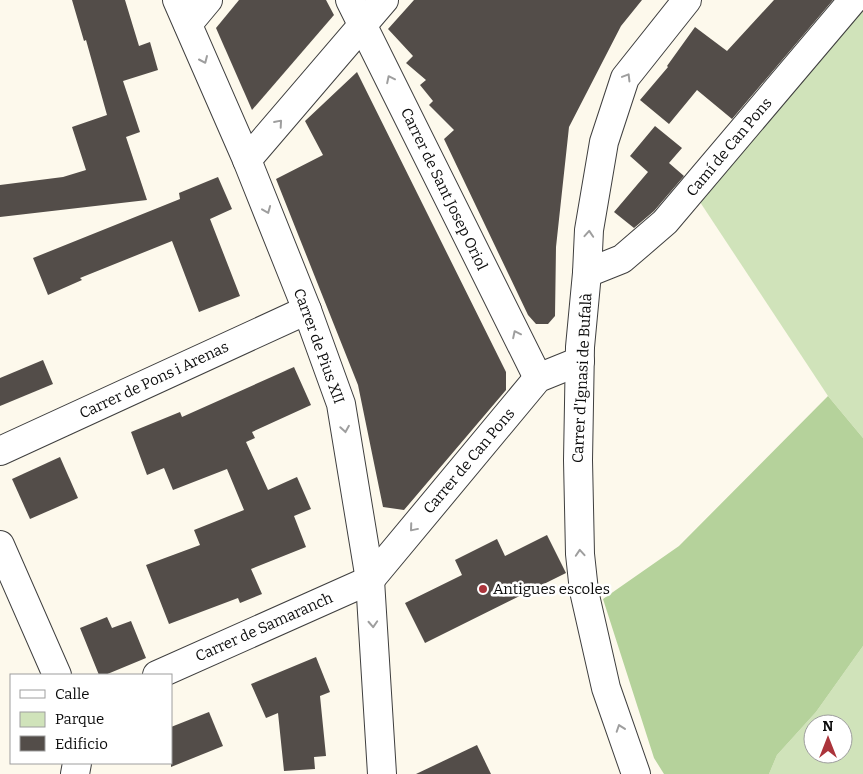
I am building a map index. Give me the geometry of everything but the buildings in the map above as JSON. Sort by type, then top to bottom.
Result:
[{"type":"street","points":[[182,12],[208,0]]},
{"type":"street","name":"Carrer de Sant Josep Oriol","points":[[350,0],[538,378]]},
{"type":"street","points":[[247,160],[384,0]]},
{"type":"street","name":"Carrer d'Ignasi de Bufalà","points":[[636,774],[606,688],[584,592],[580,554],[578,460],[580,361],[589,230],[604,142],[625,78],[687,0]]},
{"type":"street","name":"Camí de Can Pons","points":[[587,273],[622,259],[664,222],[853,0]]},
{"type":"street","name":"Carrer de Pius XII","points":[[182,12],[247,160],[307,310],[341,404],[370,580],[382,774]]},
{"type":"street","name":"Carrer de Pons i Arenas","points":[[0,451],[307,310]]},
{"type":"street","name":"Carrer de Can Pons","points":[[370,580],[538,378],[580,361]]},
{"type":"street","points":[[0,545],[57,674]]},
{"type":"street","name":"Carrer de Samaranch","points":[[159,674],[370,580]]},
{"type":"green space","points":[[863,0],[863,438],[828,396],[698,199]]},
{"type":"green space","points":[[828,396],[863,438],[863,646],[816,712],[814,714],[803,714],[803,726],[777,755],[769,774],[664,774],[654,758],[603,599],[679,546]]},
{"type":"green space","points":[[863,646],[863,774],[769,774],[777,755],[803,726],[803,764],[853,764],[853,714],[814,714]]},
{"type":"place","name":"Antigues escoles","points":[[483,589]]}]
